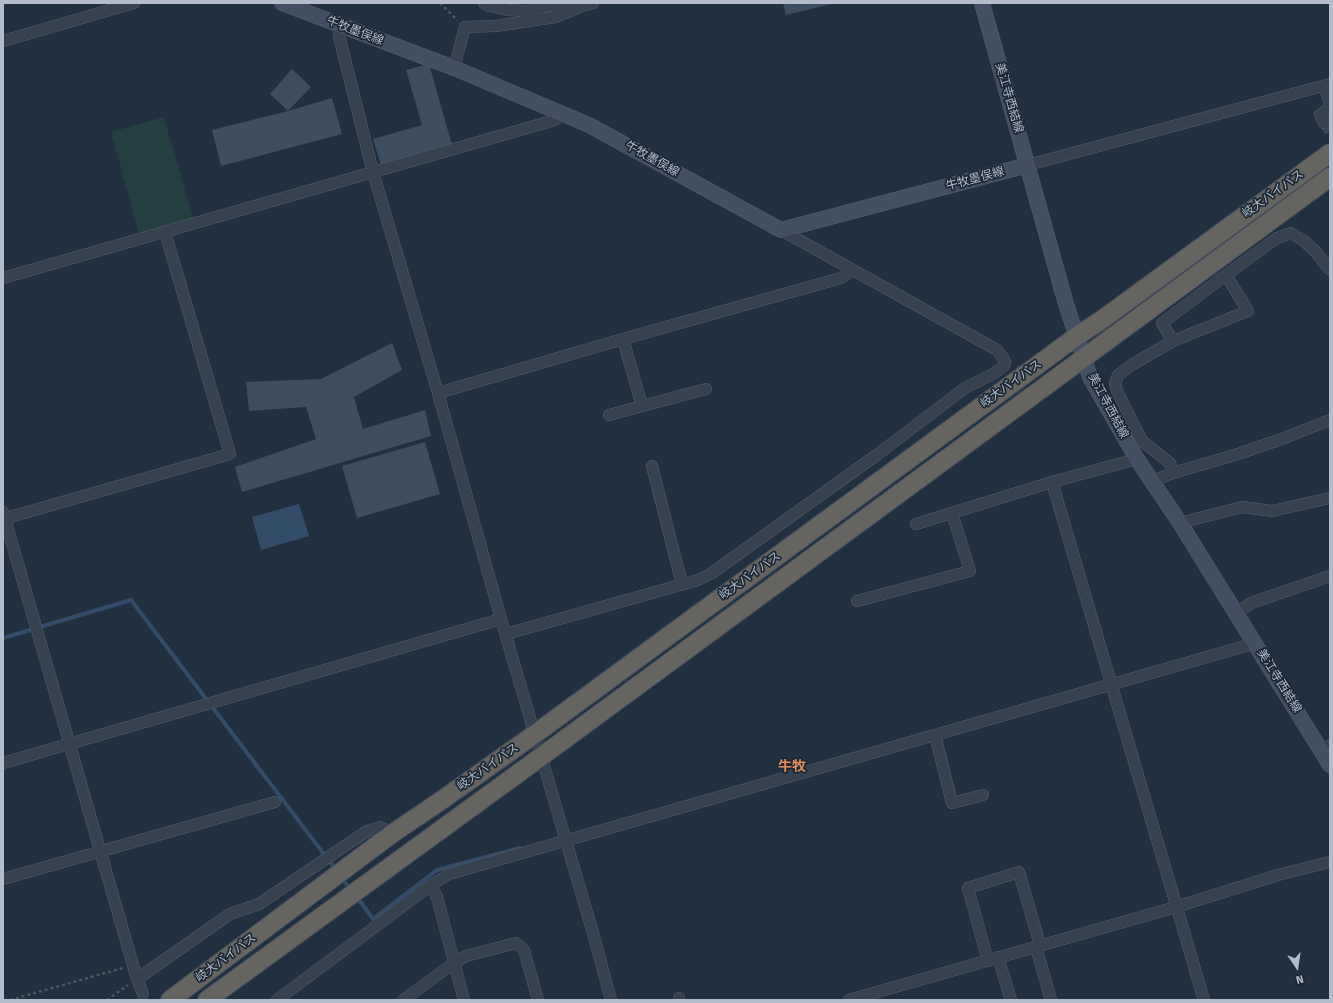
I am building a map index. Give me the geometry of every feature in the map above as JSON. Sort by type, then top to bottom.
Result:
[{"type":"highway","name":"岐大バイパス","points":[[170,1000],[393,833],[535,734],[1077,336],[1100,321],[1330,153]]},
{"type":"highway","name":"岐大バイパス","points":[[207,1000],[542,756],[1330,177]]},
{"type":"main road","name":"牛牧墨俣線","points":[[282,3],[454,68],[589,125],[781,230],[1028,166]]},
{"type":"main road","name":"美江寺西結線","points":[[982,3],[1066,304],[1090,377],[1137,460],[1153,481],[1256,643],[1326,748],[1330,765]]},
{"type":"street","points":[[3,41],[134,3]]},
{"type":"street","points":[[484,3],[489,6],[508,10],[527,11],[548,6],[582,6]]},
{"type":"street","points":[[454,68],[465,27],[496,26],[556,17],[593,3]]},
{"type":"street","points":[[340,26],[339,36],[373,172],[438,393],[611,1000]]},
{"type":"street","points":[[1028,166],[1327,85],[1330,107],[1320,115],[1324,123]]},
{"type":"street","points":[[3,278],[555,120],[562,114]]},
{"type":"street","points":[[506,634],[698,580],[712,573],[878,454],[965,388],[993,374],[1004,366],[1005,362],[997,350],[852,271],[781,230]]},
{"type":"street","points":[[144,994],[137,979],[4,517],[230,454],[166,232]]},
{"type":"street","points":[[1173,341],[1162,323],[1277,238],[1292,233],[1316,252],[1330,270]]},
{"type":"street","points":[[438,393],[841,278],[852,271]]},
{"type":"street","points":[[1173,473],[1170,463],[1142,441],[1115,384],[1118,375],[1133,364],[1173,341],[1248,311],[1226,276]]},
{"type":"street","points":[[623,339],[642,406]]},
{"type":"street","points":[[609,415],[706,389]]},
{"type":"street","points":[[1153,481],[1173,473],[1272,442],[1330,421]]},
{"type":"street","points":[[916,524],[1052,482],[1137,460]]},
{"type":"street","points":[[656,469],[682,584]]},
{"type":"street","points":[[1052,482],[1204,1000]]},
{"type":"street","points":[[1180,523],[1242,507],[1272,511],[1330,498]]},
{"type":"street","points":[[858,601],[970,571],[952,513]]},
{"type":"street","points":[[1237,613],[1251,603],[1330,576]]},
{"type":"street","points":[[3,762],[501,618]]},
{"type":"street","points":[[277,1000],[431,885],[449,874],[1256,643]]},
{"type":"street","points":[[935,735],[952,803],[983,795]]},
{"type":"street","points":[[3,880],[275,802]]},
{"type":"street","points":[[137,979],[230,914],[259,904],[367,831],[381,827],[393,833]]},
{"type":"street","points":[[849,1000],[1176,907],[1278,875],[1330,862]]},
{"type":"street","points":[[1011,1000],[993,959],[968,888],[1019,872],[1051,1000]]},
{"type":"street","points":[[431,885],[437,897],[464,1000]]},
{"type":"street","points":[[403,1000],[466,956],[516,943],[524,950],[538,1000]]},
{"type":"path","points":[[440,3],[465,27]]},
{"type":"path","points":[[10,1000],[133,965]]},
{"type":"path","points":[[107,1000],[137,979]]},
{"type":"green space","points":[[164,117],[193,218],[139,233],[111,132]]},
{"type":"water","points":[[299,504],[309,536],[261,550],[252,517]]},
{"type":"building","points":[[783,3],[831,3],[831,4],[786,15]]},
{"type":"building","points":[[429,64],[452,145],[381,165],[373,139],[422,125],[406,70]]},
{"type":"building","points":[[292,69],[311,87],[288,111],[270,94]]},
{"type":"building","points":[[332,98],[342,134],[221,166],[212,130],[288,111]]},
{"type":"building","points":[[392,343],[402,370],[354,397],[363,429],[425,410],[431,436],[242,492],[235,467],[316,439],[306,407],[249,411],[246,382],[321,379]]},
{"type":"building","points":[[425,442],[440,494],[357,518],[342,466]]},
{"type":"waterway","points":[[3,638],[131,600],[336,870]]},
{"type":"waterway","points":[[357,897],[373,919],[437,870],[520,848]]},
{"type":"waterway","points":[[341,877],[351,890]]},
{"type":"tunnel","points":[[1324,123],[1330,131]]},
{"type":"district","name":"牛牧","points":[[792,767]]}]
